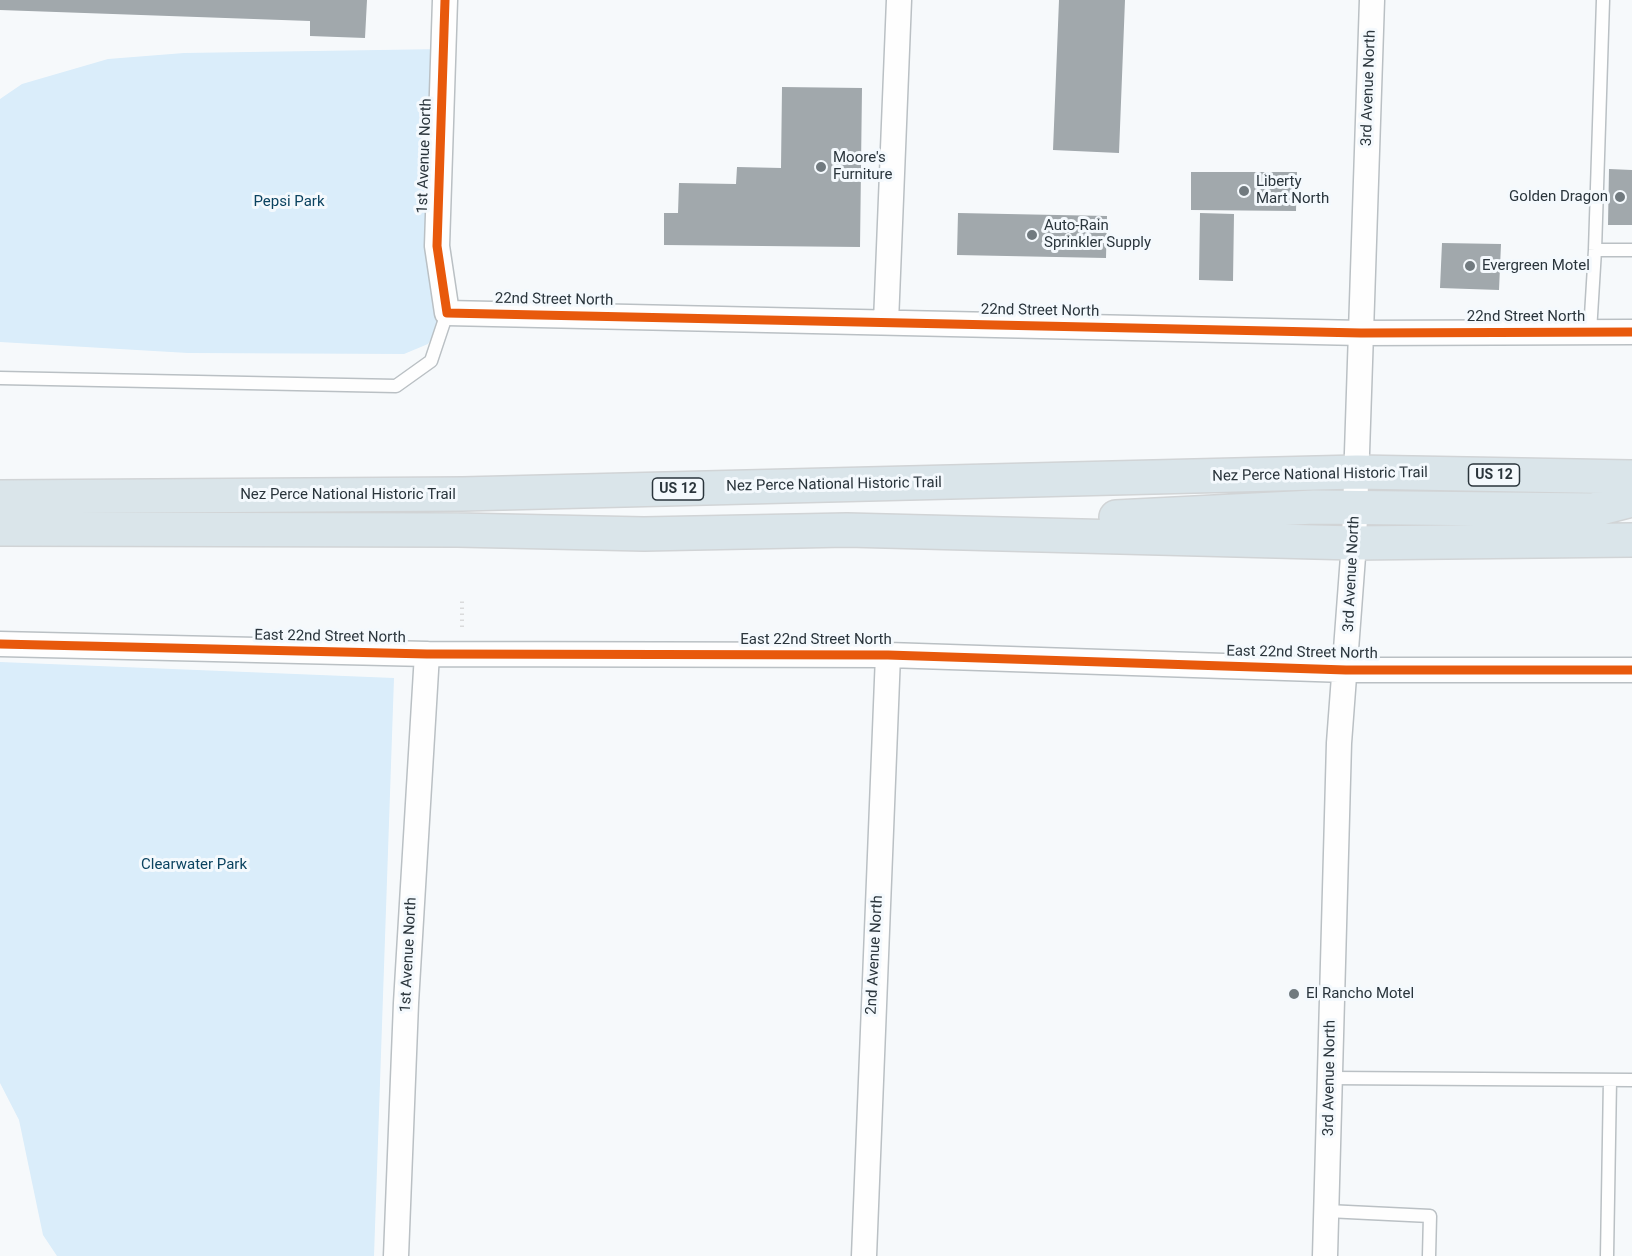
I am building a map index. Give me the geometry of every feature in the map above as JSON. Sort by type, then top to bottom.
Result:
[{"type":"highway","name":"Nez Perce National Historic Trail","points":[[0,497],[462,494],[1356,472],[1632,477]]},
{"type":"highway","points":[[0,530],[457,530],[644,534],[847,530],[1304,508],[1593,510],[1632,500]]},
{"type":"highway","points":[[847,530],[1354,543],[1632,540]]},
{"type":"street","name":"1st Avenue North","points":[[445,0],[437,246],[447,313]]},
{"type":"street","points":[[886,322],[899,0]]},
{"type":"street","name":"3rd Avenue North","points":[[1326,1256],[1339,744],[1354,543],[1372,0]]},
{"type":"street","name":"22nd Street North","points":[[447,313],[1361,333],[1632,332]]},
{"type":"street","name":"East 22nd Street North","points":[[0,644],[427,654],[888,655],[1346,670],[1632,670]]},
{"type":"street","name":"1st Avenue North","points":[[396,1256],[406,1003],[427,654]]},
{"type":"street","name":"2nd Avenue North","points":[[864,1256],[888,655]]},
{"type":"lane","points":[[1590,332],[1603,0]]},
{"type":"lane","points":[[1595,250],[1632,250]]},
{"type":"lane","points":[[0,378],[396,386],[431,362],[447,313]]},
{"type":"lane","points":[[1330,1078],[1632,1080]]},
{"type":"lane","points":[[1607,1256],[1610,1080]]},
{"type":"lane","points":[[1327,1211],[1430,1216],[1429,1256]]},
{"type":"path","points":[[462,598],[462,627]]},
{"type":"green space","name":"Pepsi Park","points":[[444,49],[447,313],[428,344],[404,354],[188,353],[0,342],[0,99],[22,84],[108,59],[184,53]]},
{"type":"green space","name":"Clearwater Park","points":[[0,662],[394,678],[374,1256],[57,1256],[43,1235],[19,1120],[0,1083]]},
{"type":"building","points":[[0,0],[367,0],[365,38],[310,36],[310,21],[0,10]]},
{"type":"building","points":[[1059,0],[1125,0],[1119,153],[1053,150]]},
{"type":"building","name":"Moore's Furniture","points":[[782,87],[862,88],[860,247],[664,245],[664,213],[678,213],[679,183],[736,184],[737,167],[781,168]]},
{"type":"building","name":"Golden Dragon","points":[[1609,169],[1632,170],[1632,225],[1608,225]]},
{"type":"building","name":"Liberty Mart North","points":[[1191,172],[1297,172],[1296,211],[1191,210]]},
{"type":"building","name":"Auto-Rain Sprinkler Supply","points":[[958,213],[1107,216],[1106,258],[957,255]]},
{"type":"building","points":[[1200,213],[1234,214],[1233,281],[1199,280]]},
{"type":"building","name":"Evergreen Motel","points":[[1442,243],[1501,244],[1499,290],[1440,288]]},
{"type":"cycle path","points":[[445,0],[437,246],[447,313],[1361,333],[1632,332]]},
{"type":"cycle path","points":[[0,644],[427,654],[888,655],[1346,670],[1632,670]]},
{"type":"place","name":"Moore's Furniture","points":[[821,167]]},
{"type":"place","name":"Liberty Mart North","points":[[1244,191]]},
{"type":"place","name":"Golden Dragon","points":[[1620,197]]},
{"type":"place","name":"Auto-Rain Sprinkler Supply","points":[[1032,235]]},
{"type":"place","name":"Evergreen Motel","points":[[1470,266]]},
{"type":"place","name":"El Rancho Motel","points":[[1294,994]]}]
